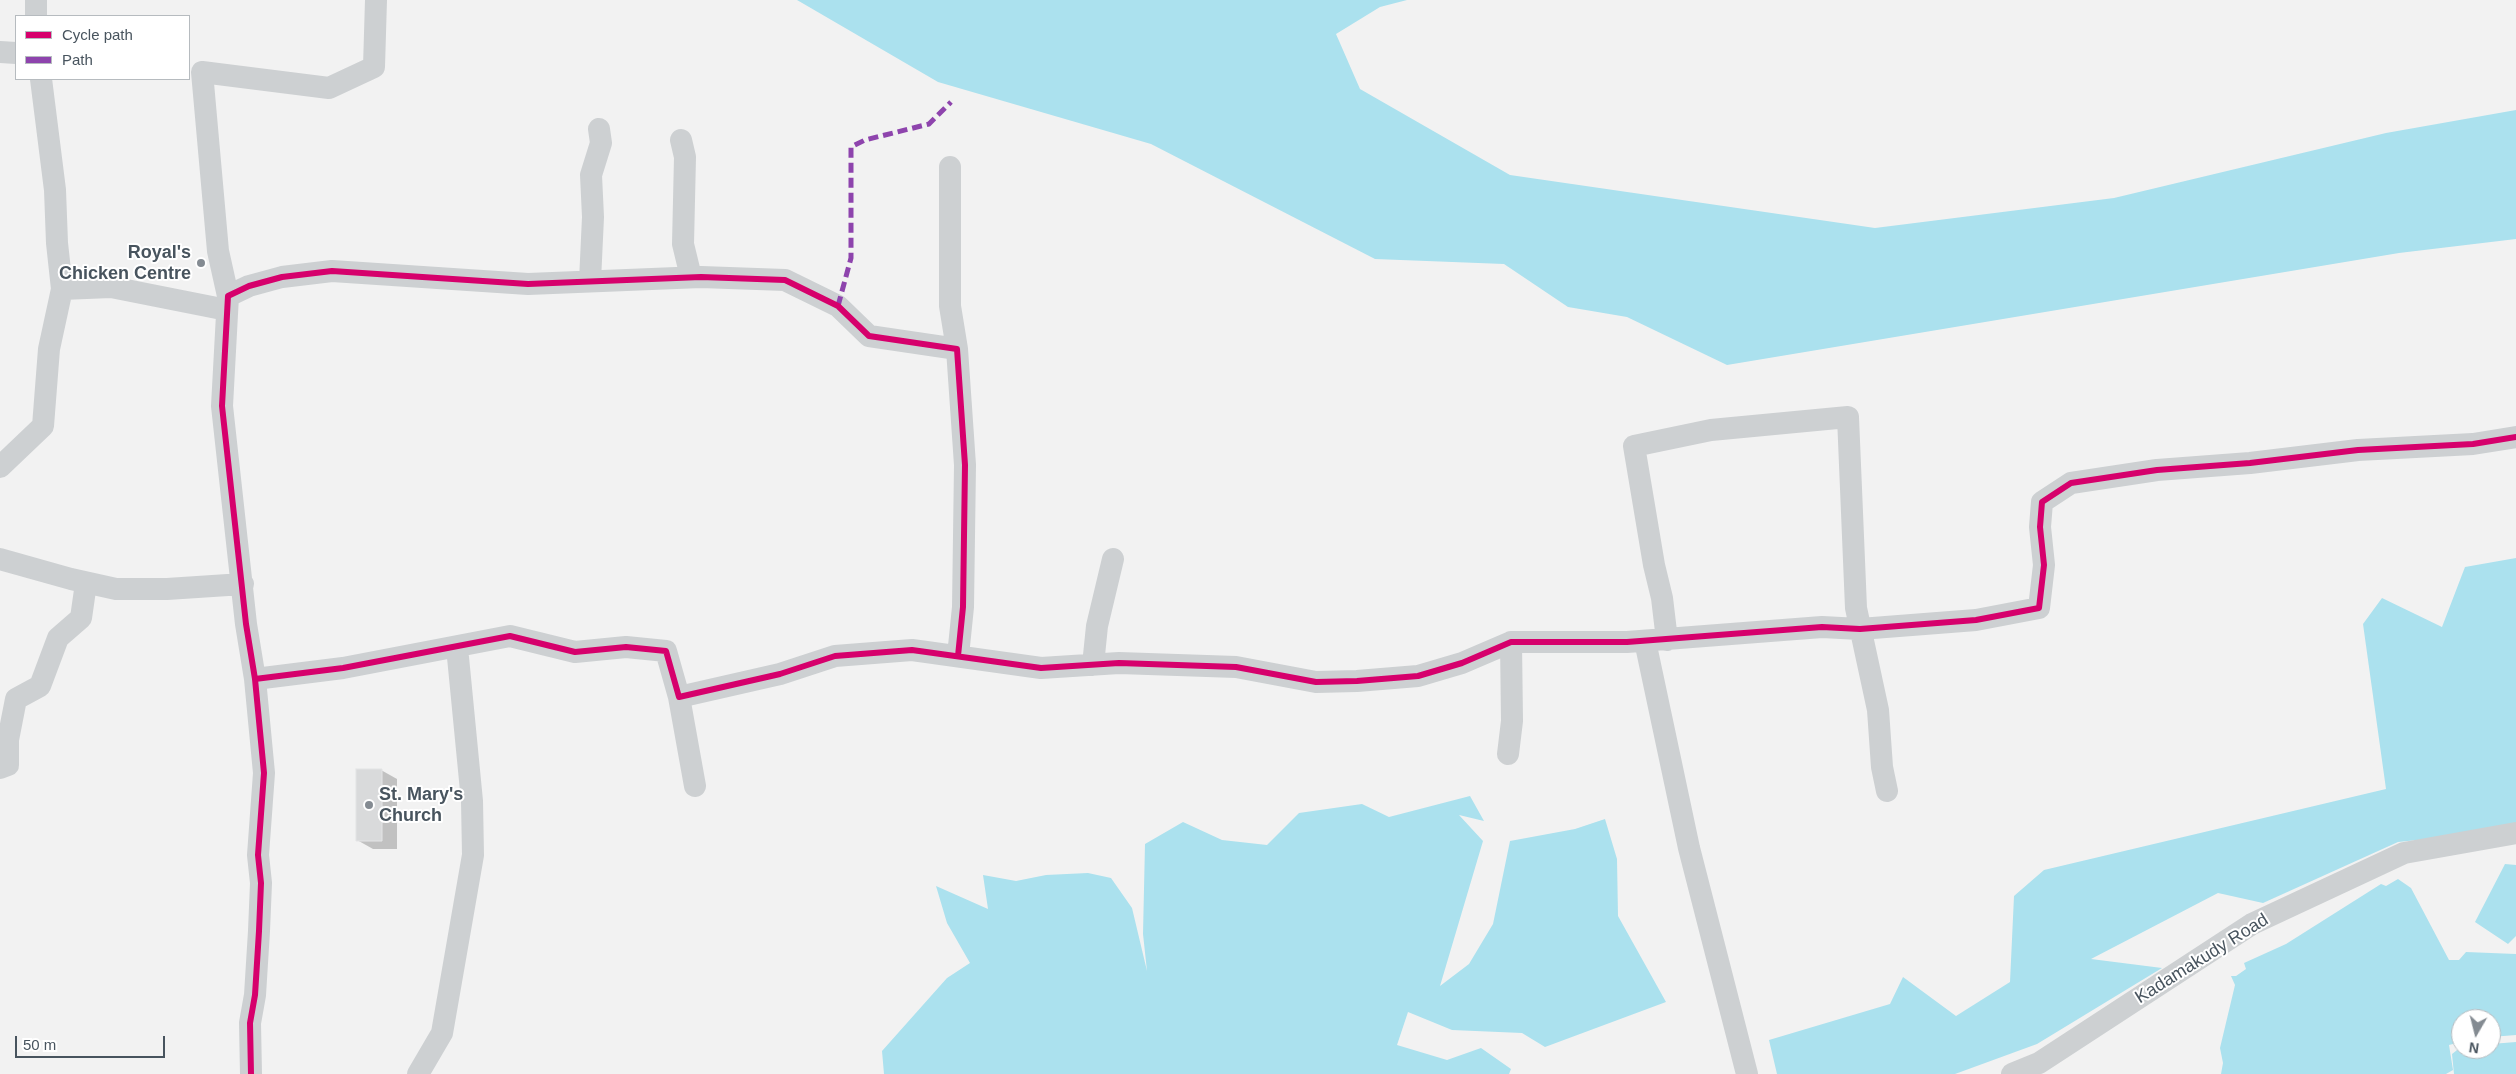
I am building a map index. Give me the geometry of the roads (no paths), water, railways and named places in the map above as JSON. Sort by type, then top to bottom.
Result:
[{"type":"street","points":[[36,0],[36,15]]},
{"type":"street","points":[[251,1074],[250,1023],[255,996],[259,931],[261,883],[258,855],[264,773],[255,680],[246,624],[222,406],[228,303],[218,251],[202,72],[330,88],[374,67],[376,0]]},
{"type":"street","points":[[0,52],[15,52]]},
{"type":"street","points":[[0,468],[43,426],[49,349],[62,289],[54,180],[41,80]]},
{"type":"street","points":[[590,281],[594,217],[591,175],[601,143],[598,129]]},
{"type":"street","points":[[681,140],[685,156],[683,244],[691,277]]},
{"type":"street","points":[[950,167],[950,306],[957,349],[965,465],[963,607],[958,656]]},
{"type":"street","points":[[62,289],[111,287],[228,303],[249,286],[282,277],[332,271],[528,284],[691,277],[785,280],[838,306],[869,336],[957,349]]},
{"type":"street","points":[[1747,1074],[1688,848],[1656,640],[1662,598],[1654,565],[1634,446],[1711,430],[1848,417],[1856,608],[1878,710],[1882,767],[1887,791]]},
{"type":"street","points":[[679,697],[780,674],[835,656],[912,650],[1041,668],[1119,662],[1236,667],[1316,682],[1357,681],[1418,676],[1462,663],[1510,642],[1656,640],[1822,627],[1860,629],[1976,620],[2039,608],[2044,565],[2040,527],[2042,502],[2071,483],[2157,470],[2250,463],[2358,450],[2473,444],[2516,437]]},
{"type":"street","points":[[0,558],[116,589],[159,589],[242,584]]},
{"type":"street","points":[[1093,664],[1097,626],[1113,559]]},
{"type":"street","points":[[0,768],[8,765],[8,740],[16,699],[40,686],[58,638],[81,618],[86,582]]},
{"type":"street","points":[[255,680],[343,668],[510,636],[575,652],[626,647],[666,651],[679,697],[695,786]]},
{"type":"street","points":[[1508,754],[1512,721],[1510,642]]},
{"type":"street","points":[[418,1074],[442,1033],[473,855],[472,802],[457,647]]},
{"type":"street","name":"Kadamakudy Road","points":[[2012,1074],[2039,1063],[2261,920],[2404,853],[2516,833]]},
{"type":"water","points":[[797,0],[1407,0],[1380,7],[1336,34],[1360,89],[1510,175],[1875,228],[2114,198],[2386,133],[2516,110],[2516,239],[2399,253],[1727,365],[1627,317],[1568,307],[1504,264],[1375,259],[1151,144],[938,82]]},
{"type":"water","points":[[2516,558],[2516,830],[2398,842],[2263,903],[2218,893],[2091,959],[2162,968],[2037,1044],[1955,1074],[1777,1074],[1769,1040],[1890,1004],[1903,977],[1956,1016],[2010,982],[2014,896],[2044,870],[2386,789],[2363,624],[2382,598],[2442,627],[2465,567]]},
{"type":"water","points":[[1470,796],[1484,821],[1459,815],[1483,841],[1440,986],[1469,964],[1493,924],[1510,841],[1575,829],[1605,819],[1617,859],[1618,916],[1666,1002],[1545,1047],[1522,1033],[1452,1030],[1408,1012],[1397,1045],[1447,1060],[1481,1048],[1511,1069],[1509,1074],[884,1074],[882,1051],[947,978],[970,963],[947,923],[936,886],[988,909],[983,875],[1016,881],[1046,875],[1088,873],[1111,878],[1132,908],[1147,971],[1143,934],[1145,844],[1183,822],[1222,840],[1267,845],[1299,813],[1362,804],[1389,817]]},
{"type":"water","points":[[2505,864],[2516,865],[2516,936],[2508,944],[2475,922]]},
{"type":"water","points":[[2398,879],[2411,888],[2449,960],[2459,960],[2466,952],[2516,954],[2516,1035],[2501,1036],[2501,1009],[2451,1009],[2451,1044],[2449,1045],[2453,1070],[2446,1074],[2221,1074],[2223,1063],[2220,1048],[2235,985],[2231,976],[2236,976],[2246,969],[2244,963],[2286,944],[2381,884],[2386,886]]},
{"type":"water","points":[[2516,1042],[2516,1074],[2454,1074],[2452,1059],[2501,1059],[2501,1043]]},
{"type":"place","name":"Royal's Chicken Centre","points":[[201,263]]},
{"type":"place","name":"St. Mary's Church","points":[[369,805]]}]
